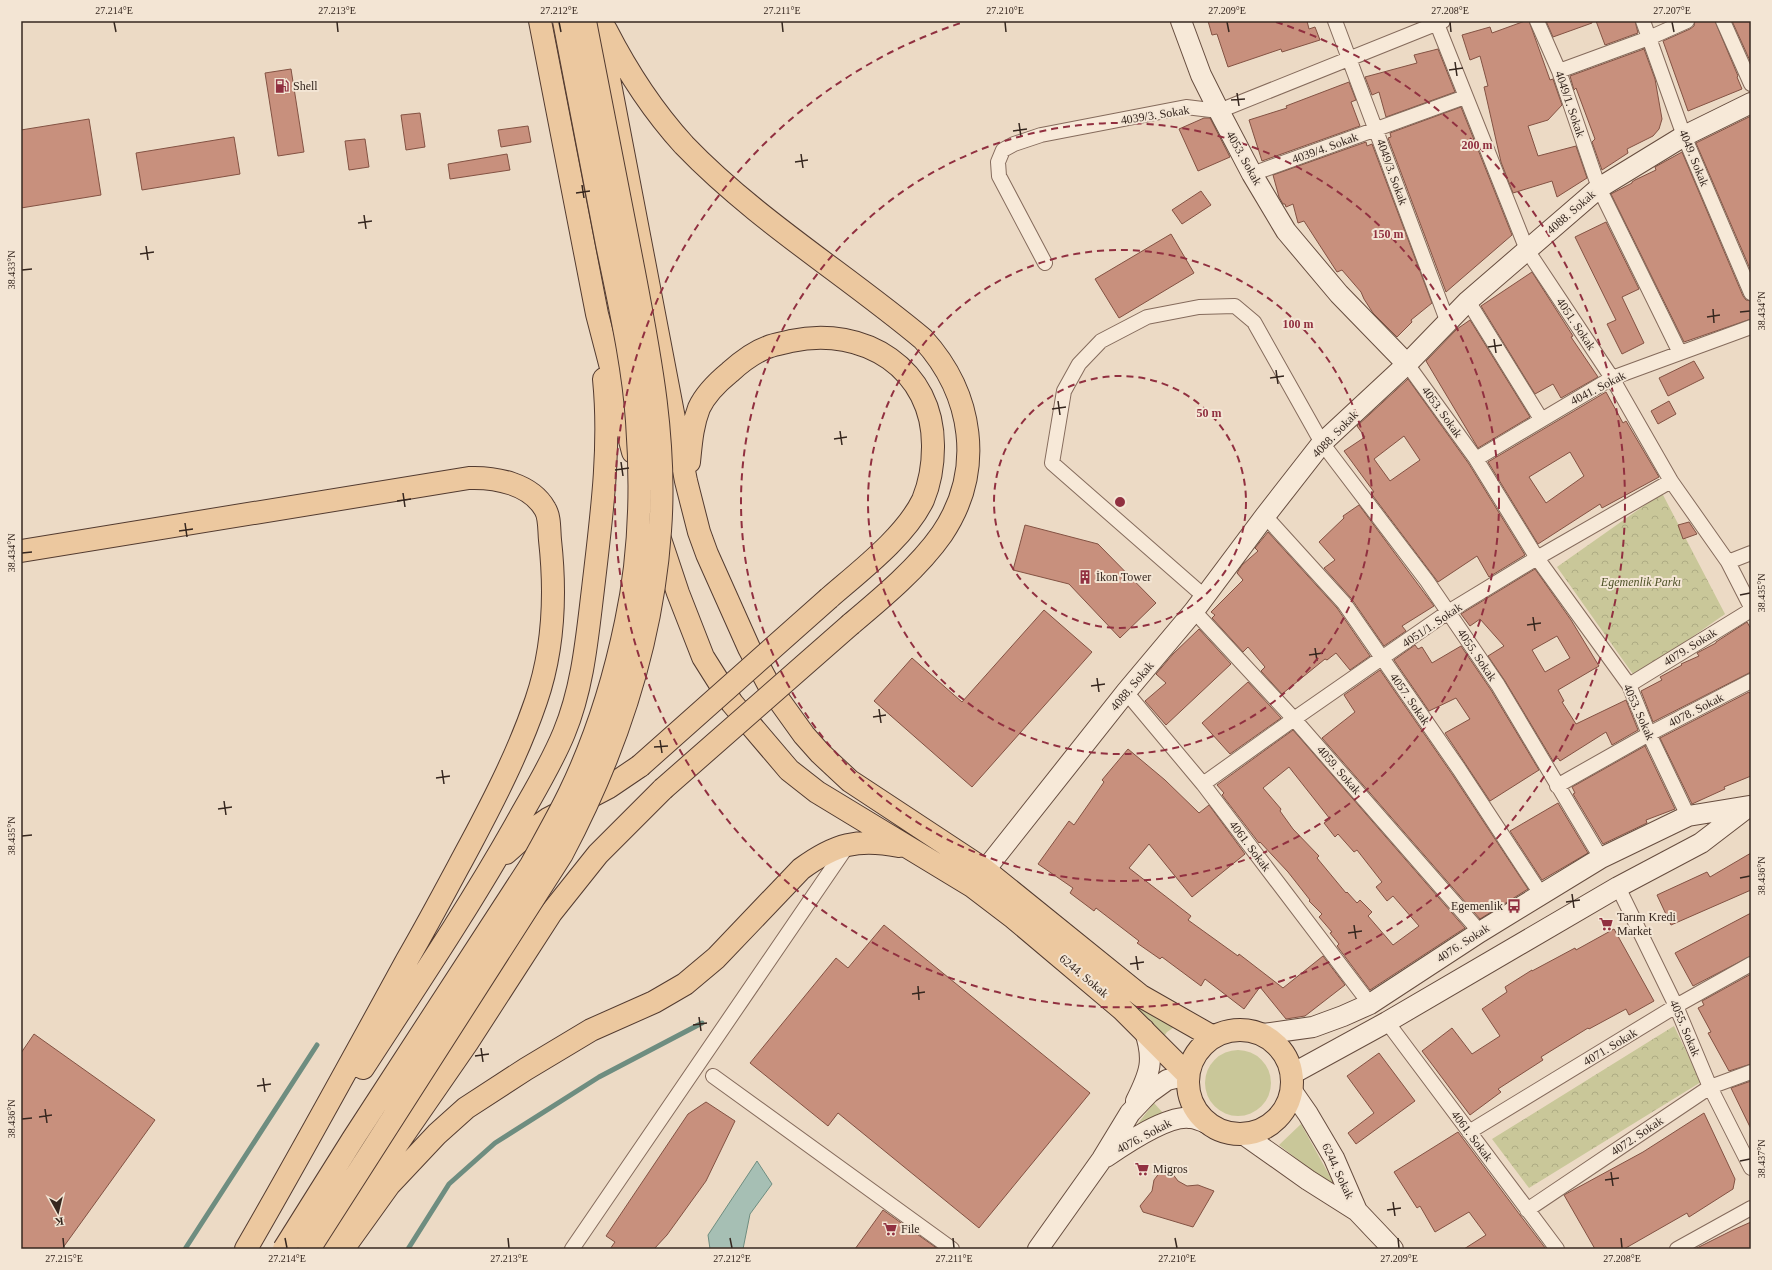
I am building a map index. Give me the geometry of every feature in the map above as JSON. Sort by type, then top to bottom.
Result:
[{"type":"main road","points":[[262,1220],[463,916],[545,772],[565,731],[575,703],[584,661],[593,590],[603,501],[607,422],[605,385],[597,314],[540,21]]},
{"type":"main road","points":[[284,1249],[353,1139],[524,876],[552,828],[571,791],[603,708],[617,662],[627,620],[638,530],[640,477],[637,420],[625,332],[564,21]]},
{"type":"main road","points":[[309,1249],[562,854],[593,791],[608,756],[624,712],[644,639],[652,600],[660,532],[661,471],[658,415],[649,352],[585,21]]},
{"type":"main road","name":"6244. Sokak","points":[[598,21],[686,481],[699,532],[707,554],[743,634],[771,689],[804,735],[831,764],[850,781],[985,870],[1141,996],[1162,1010],[1213,1037]]},
{"type":"main road","points":[[327,1249],[344,1221],[467,1043],[551,913],[598,854],[663,789],[903,578],[936,542],[949,522],[962,491],[967,467],[967,425],[962,402],[948,372],[937,355],[923,339],[746,203],[716,176],[683,143],[635,80],[602,21]]},
{"type":"main road","name":"6244. Sokak","points":[[597,314],[635,459],[666,558],[692,630],[714,674],[737,709],[776,756],[799,778],[839,807],[972,886],[1014,918],[1122,1009],[1144,1029],[1188,1075]]},
{"type":"main road","points":[[492,866],[532,830],[548,819],[610,787],[640,766],[879,554],[902,529],[922,500],[930,478],[934,438],[929,413],[917,388],[900,368],[889,358],[853,341],[827,337],[803,338],[778,344],[753,354],[726,376],[700,407],[692,436],[686,481]]},
{"type":"main road","points":[[21,551],[469,478],[488,479],[512,484],[536,498],[548,514],[553,564],[550,642],[541,687],[524,736],[497,794],[445,893],[246,1249]]},
{"type":"main road","points":[[343,1249],[389,1184],[437,1134],[466,1108],[526,1069],[591,1030],[654,1002],[685,984],[716,958],[801,869],[828,852],[849,844],[877,843],[910,848]]},
{"type":"main road","points":[[1246,1030],[1263,1034],[1277,1044],[1287,1058],[1292,1083],[1286,1108],[1275,1121],[1260,1130],[1243,1134],[1226,1132],[1210,1125],[1200,1115],[1192,1103],[1188,1089],[1188,1075],[1193,1060],[1201,1047],[1213,1037],[1229,1031],[1246,1030]]},
{"type":"street","name":"4053. Sokak","points":[[1181,21],[1201,75],[1252,174],[1286,231],[1339,294],[1407,364],[1476,459],[1537,558],[1629,685],[1649,734],[1688,816]]},
{"type":"street","name":"4049/3. Sokak","points":[[1335,21],[1448,323]]},
{"type":"street","name":"4049/1. Sokak","points":[[1537,21],[1559,71],[1599,188],[1680,353]]},
{"type":"street","name":"4049. Sokak","points":[[1643,21],[1684,136],[1751,293]]},
{"type":"street","points":[[1559,71],[1649,38],[1687,21]]},
{"type":"street","points":[[1723,21],[1751,84]]},
{"type":"street","name":"4039/3. Sokak","points":[[1045,263],[999,176],[998,162],[1003,150],[1014,144],[1041,135],[1186,107],[1219,111],[1349,60],[1440,22]]},
{"type":"street","name":"4051. Sokak","points":[[1440,22],[1465,97],[1527,250],[1612,378],[1671,481],[1728,562],[1751,608]]},
{"type":"street","name":"4039/4. Sokak","points":[[1252,174],[1465,97]]},
{"type":"street","name":"4088. Sokak","points":[[985,870],[1126,692],[1200,604],[1265,516],[1322,443],[1407,364],[1468,301],[1599,188],[1684,136],[1751,103]]},
{"type":"street","points":[[1468,301],[1541,419]]},
{"type":"street","name":"4055. Sokak","points":[[1200,604],[1052,463],[1064,391],[1079,364],[1101,341],[1147,317],[1199,307],[1235,306],[1254,322],[1322,443],[1428,581],[1498,686],[1601,858]]},
{"type":"street","name":"4041. Sokak","points":[[1476,459],[1612,378],[1751,327]]},
{"type":"street","name":"4051/1. Sokak","points":[[1203,784],[1448,612],[1537,558],[1671,481]]},
{"type":"street","name":"4057. Sokak","points":[[1265,516],[1344,603],[1459,769],[1541,894]]},
{"type":"street","points":[[1728,562],[1751,553]]},
{"type":"street","name":"4059. Sokak","points":[[1200,604],[1294,719],[1480,932]]},
{"type":"street","name":"4079. Sokak","points":[[1629,685],[1751,608]]},
{"type":"street","name":"4078. Sokak","points":[[1557,786],[1649,734],[1751,681]]},
{"type":"street","name":"4061. Sokak","points":[[1126,692],[1203,784],[1370,1004]]},
{"type":"street","name":"4076. Sokak","points":[[1263,1034],[1312,1027],[1343,1016],[1370,1004],[1480,932],[1601,858],[1688,816],[1750,806]]},
{"type":"street","name":"4076. Sokak","points":[[1292,1083],[1388,1022],[1618,887],[1701,843],[1750,806]]},
{"type":"street","points":[[572,1249],[849,844]]},
{"type":"street","name":"4055. Sokak","points":[[1618,887],[1676,1006],[1710,1087],[1751,1168]]},
{"type":"street","name":"4071. Sokak","points":[[1470,1132],[1676,1006],[1751,964]]},
{"type":"street","name":"4061. Sokak","points":[[1388,1022],[1557,1249]]},
{"type":"street","points":[[1130,1113],[1144,1084],[1150,1065],[1151,1054],[1144,1029]]},
{"type":"street","name":"4072. Sokak","points":[[1527,1210],[1710,1087],[1751,1072]]},
{"type":"street","name":"4076. Sokak","points":[[1038,1249],[1102,1159],[1130,1113],[1149,1093],[1167,1080],[1188,1075]]},
{"type":"street","points":[[713,1076],[952,1249]]},
{"type":"street","name":"6244. Sokak","points":[[1292,1083],[1334,1158],[1357,1211]]},
{"type":"street","name":"4076. Sokak","points":[[1102,1159],[1135,1138],[1177,1118],[1190,1118],[1210,1125]]},
{"type":"street","name":"6244. Sokak","points":[[1243,1134],[1308,1180],[1357,1211],[1393,1249]]},
{"type":"street","points":[[1681,1248],[1751,1208]]},
{"type":"green space","name":"Egemenlik Parkı","points":[[1662,493],[1725,614],[1635,677],[1557,567]]},
{"type":"green space","points":[[1141,1002],[1176,1026],[1167,1032],[1163,1038],[1134,1010]]},
{"type":"green space","points":[[1674,1026],[1701,1082],[1529,1188],[1492,1139]]},
{"type":"green space","points":[[1238,1050],[1251,1052],[1261,1060],[1269,1070],[1271,1083],[1269,1096],[1261,1106],[1251,1114],[1238,1116],[1225,1114],[1215,1106],[1207,1096],[1205,1083],[1207,1070],[1215,1060],[1225,1052]]},
{"type":"green space","points":[[1154,1103],[1163,1113],[1132,1131]]},
{"type":"green space","points":[[1301,1124],[1338,1191],[1279,1145]]},
{"type":"shaded area","points":[[757,1161],[772,1184],[750,1214],[743,1249],[710,1249],[708,1235]]},
{"type":"building","points":[[1208,21],[1307,21],[1309,29],[1315,27],[1320,40],[1282,52],[1281,49],[1228,67],[1217,34],[1212,35]]},
{"type":"building","points":[[1525,21],[1529,21],[1550,80],[1553,79],[1562,105],[1548,120],[1528,126],[1538,156],[1576,146],[1587,178],[1557,197],[1552,181],[1513,193],[1501,162],[1484,87],[1488,86],[1480,56],[1470,60],[1462,35],[1490,27],[1492,33]]},
{"type":"building","points":[[1546,21],[1592,21],[1592,23],[1553,37]]},
{"type":"building","points":[[1596,21],[1635,21],[1638,33],[1605,45]]},
{"type":"building","points":[[1695,21],[1715,21],[1742,89],[1688,111],[1663,41],[1690,29],[1694,26]]},
{"type":"building","points":[[1732,21],[1751,21],[1751,63]]},
{"type":"building","points":[[1438,49],[1455,92],[1386,117],[1379,92],[1372,95],[1365,77],[1417,63],[1414,55]]},
{"type":"building","points":[[1644,49],[1655,79],[1662,119],[1659,129],[1653,136],[1627,149],[1628,153],[1602,170],[1592,142],[1595,139],[1576,88],[1574,90],[1570,76]]},
{"type":"building","points":[[291,69],[304,152],[278,156],[265,73]]},
{"type":"building","points":[[1349,82],[1356,100],[1351,102],[1360,126],[1262,161],[1249,120],[1287,108],[1286,106]]},
{"type":"building","points":[[1461,107],[1512,235],[1446,292],[1388,138],[1391,137],[1390,133]]},
{"type":"building","points":[[420,113],[425,147],[406,150],[401,115]]},
{"type":"building","points":[[1751,116],[1751,271],[1696,143]]},
{"type":"building","points":[[1204,118],[1210,118],[1230,157],[1198,171],[1179,129]]},
{"type":"building","points":[[89,119],[101,195],[21,208],[21,130]]},
{"type":"building","points":[[528,126],[531,142],[501,147],[498,130]]},
{"type":"building","points":[[234,137],[240,174],[142,190],[136,153]]},
{"type":"building","points":[[365,139],[369,167],[349,170],[345,141]]},
{"type":"building","points":[[1366,142],[1367,146],[1372,144],[1432,303],[1411,320],[1412,322],[1397,337],[1373,313],[1361,292],[1342,270],[1337,272],[1304,221],[1298,223],[1293,204],[1286,207],[1285,204],[1283,204],[1279,197],[1273,175]]},
{"type":"building","points":[[1682,152],[1743,296],[1746,300],[1751,301],[1751,319],[1684,342],[1611,194],[1656,170],[1655,167]]},
{"type":"building","points":[[507,154],[510,170],[450,179],[448,164]]},
{"type":"building","points":[[1201,191],[1211,205],[1182,224],[1172,210]]},
{"type":"building","points":[[1606,222],[1639,289],[1622,297],[1644,343],[1622,354],[1607,324],[1616,320],[1575,237]]},
{"type":"building","points":[[1171,234],[1194,273],[1119,318],[1095,279]]},
{"type":"building","points":[[1532,272],[1573,336],[1571,337],[1598,377],[1561,398],[1553,384],[1535,394],[1481,306]]},
{"type":"building","points":[[1470,320],[1530,417],[1478,448],[1426,361],[1457,329]]},
{"type":"building","points":[[1694,361],[1704,378],[1668,396],[1659,378]]},
{"type":"building","points":[[1408,379],[1469,464],[1525,555],[1489,577],[1477,556],[1438,582],[1373,496],[1372,493],[1374,492],[1344,451],[1365,437],[1357,426]],"holes":[[[1404,436],[1420,460],[1390,481],[1374,459]]]},
{"type":"building","points":[[1606,392],[1623,423],[1626,421],[1659,477],[1602,508],[1600,504],[1538,544],[1488,462]],"holes":[[[1570,452],[1584,476],[1546,503],[1529,477]]]},
{"type":"building","points":[[1669,401],[1676,414],[1658,424],[1651,411]]},
{"type":"building","points":[[1359,505],[1434,606],[1402,626],[1406,631],[1384,646],[1351,598],[1324,568],[1335,560],[1319,542],[1344,518],[1343,516]]},
{"type":"building","points":[[1689,522],[1697,534],[1683,539],[1678,525]]},
{"type":"building","name":"İkon Tower","points":[[1025,525],[1098,544],[1156,603],[1120,638],[1069,584],[1013,570]]},
{"type":"building","points":[[1268,532],[1337,608],[1370,656],[1350,670],[1336,653],[1327,660],[1325,659],[1282,694],[1261,671],[1265,667],[1248,647],[1243,652],[1212,618],[1215,615],[1211,612],[1243,580],[1237,573],[1242,565],[1258,551],[1255,548]]},
{"type":"building","points":[[1535,569],[1571,620],[1599,666],[1558,690],[1564,701],[1562,702],[1576,724],[1626,700],[1638,730],[1612,745],[1606,732],[1560,761],[1558,758],[1553,761],[1505,681],[1488,656],[1504,646],[1480,619],[1470,626],[1461,614]],"holes":[[[1557,636],[1570,658],[1545,672],[1532,650]]]},
{"type":"building","points":[[1044,610],[1092,652],[972,787],[874,701],[912,658],[962,702]]},
{"type":"building","points":[[1747,622],[1751,629],[1751,672],[1653,722],[1641,691],[1662,680],[1660,677],[1682,665],[1681,664],[1699,656],[1697,653],[1716,643]]},
{"type":"building","points":[[1199,629],[1231,664],[1166,725],[1145,701],[1166,683],[1156,674],[1173,654]]},
{"type":"building","points":[[1415,645],[1418,649],[1422,647],[1432,663],[1461,646],[1491,690],[1539,770],[1490,801],[1445,733],[1470,719],[1456,698],[1429,711],[1394,660]]},
{"type":"building","points":[[1380,670],[1452,774],[1528,889],[1480,919],[1322,738],[1355,712],[1344,695]]},
{"type":"building","points":[[1248,682],[1281,718],[1230,754],[1202,723]]},
{"type":"building","points":[[1749,692],[1751,695],[1751,776],[1724,787],[1725,789],[1692,804],[1660,738]]},
{"type":"building","points":[[1293,730],[1465,928],[1370,990],[1337,946],[1339,944],[1330,933],[1332,932],[1319,917],[1322,914],[1309,901],[1310,900],[1288,872],[1260,842],[1259,843],[1222,795],[1224,793],[1217,785]],"holes":[[[1289,767],[1330,819],[1324,823],[1335,837],[1338,834],[1354,852],[1357,850],[1382,882],[1376,887],[1387,901],[1393,896],[1419,926],[1393,945],[1368,916],[1372,912],[1360,900],[1357,903],[1347,892],[1346,893],[1317,858],[1319,856],[1293,829],[1280,811],[1281,809],[1263,788]]]},
{"type":"building","points":[[1645,746],[1675,809],[1646,820],[1647,823],[1603,844],[1573,794],[1575,793],[1572,787]]},
{"type":"building","points":[[1128,749],[1165,780],[1199,813],[1209,805],[1245,854],[1192,897],[1149,844],[1129,868],[1191,916],[1188,920],[1238,956],[1239,954],[1283,988],[1323,956],[1345,985],[1305,1016],[1286,1019],[1260,987],[1244,1009],[1205,979],[1201,986],[1162,957],[1160,959],[1137,943],[1139,941],[1096,908],[1094,911],[1070,893],[1073,888],[1038,864],[1069,821],[1074,825],[1104,782],[1102,780]]},
{"type":"building","points":[[1558,803],[1588,853],[1542,880],[1510,831]]},
{"type":"building","points":[[1751,853],[1751,890],[1671,925],[1657,895],[1707,872],[1710,877]]},
{"type":"building","points":[[1751,913],[1751,956],[1693,986],[1675,953]]},
{"type":"building","points":[[884,925],[1090,1093],[979,1228],[838,1113],[828,1126],[750,1063],[836,958],[848,968]]},
{"type":"building","points":[[1614,929],[1654,1001],[1629,1015],[1626,1009],[1589,1029],[1588,1028],[1541,1057],[1543,1060],[1498,1089],[1501,1092],[1470,1115],[1422,1051],[1452,1028],[1472,1054],[1500,1036],[1482,1009],[1507,992],[1505,987],[1532,970],[1575,948],[1576,950]]},
{"type":"building","points":[[1751,974],[1751,1064],[1729,1071],[1708,1033],[1711,1032],[1698,1008],[1704,1005],[1702,1001]]},
{"type":"building","points":[[34,1034],[155,1120],[62,1249],[21,1249],[21,1053]]},
{"type":"building","points":[[1379,1053],[1415,1101],[1356,1144],[1348,1133],[1374,1113],[1347,1076]]},
{"type":"building","points":[[1751,1081],[1751,1129],[1731,1088]]},
{"type":"building","points":[[706,1102],[735,1121],[706,1181],[667,1235],[654,1249],[610,1249],[615,1242],[606,1236],[688,1114]]},
{"type":"building","points":[[1704,1113],[1735,1179],[1733,1189],[1689,1217],[1687,1213],[1624,1249],[1595,1249],[1564,1195],[1643,1152]]},
{"type":"building","points":[[1458,1132],[1546,1249],[1464,1249],[1486,1235],[1469,1212],[1435,1232],[1420,1206],[1417,1208],[1394,1172]]},
{"type":"building","points":[[1160,1172],[1172,1173],[1178,1181],[1187,1186],[1198,1185],[1214,1191],[1193,1227],[1143,1212],[1140,1206],[1152,1191],[1154,1180]]},
{"type":"building","name":"File","points":[[883,1210],[938,1249],[855,1249]]},
{"type":"building","points":[[1751,1222],[1751,1249],[1695,1249],[1733,1230]]},
{"type":"waterway","points":[[408,1249],[449,1184],[495,1143],[599,1077],[702,1023]]},
{"type":"waterway","points":[[185,1249],[317,1045]]},
{"type":"place","name":"Shell","points":[[282,86]]},
{"type":"place","name":"İkon Tower","points":[[1085,577]]},
{"type":"place","name":"Egemenlik","points":[[1514,906]]},
{"type":"place","name":"Tarım Kredi Market","points":[[1606,924]]},
{"type":"place","name":"Migros","points":[[1142,1169]]},
{"type":"place","name":"File","points":[[890,1229]]}]
